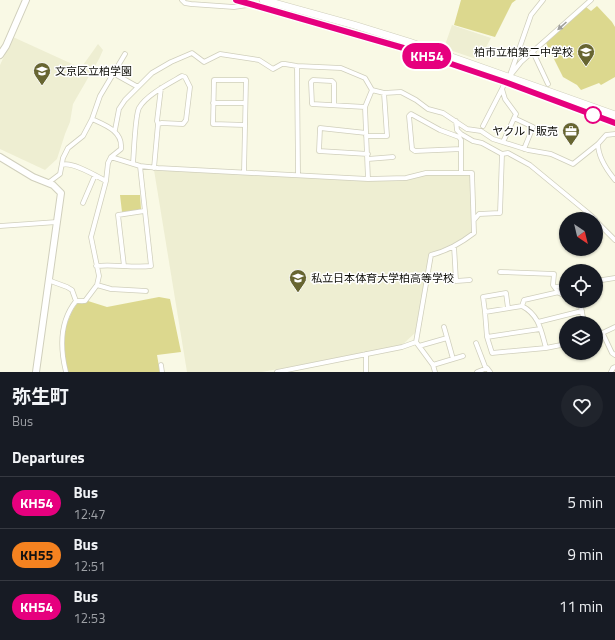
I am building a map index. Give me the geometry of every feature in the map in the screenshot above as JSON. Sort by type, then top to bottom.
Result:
[{"type":"highway","points":[[236,0],[407,49],[615,123]]},
{"type":"highway","points":[[263,0],[388,36],[506,83],[615,115]]},
{"type":"street","points":[[182,0],[185,3],[234,7],[251,4]]},
{"type":"street","points":[[483,126],[506,83],[532,15],[543,0]]},
{"type":"street","points":[[503,142],[516,114],[505,99],[506,83],[522,62],[591,0]]},
{"type":"street","points":[[0,55],[6,46],[26,1]]},
{"type":"street","points":[[533,52],[548,84]]},
{"type":"street","points":[[48,183],[60,174],[62,158],[68,148],[83,136],[92,119],[100,96],[125,54]]},
{"type":"street","points":[[76,301],[85,301],[97,285],[99,276],[91,237],[106,181],[108,162],[111,157],[122,149],[122,145],[115,130],[119,110],[125,100],[152,73],[171,62],[192,54],[204,62],[220,54],[260,60],[273,69],[282,64],[341,68],[365,78],[372,90],[384,93],[401,92],[416,100],[428,109],[443,113],[467,129],[481,131],[493,139],[524,149],[551,154],[573,164],[598,144],[606,135],[615,134]]},
{"type":"street","points":[[297,66],[298,175]]},
{"type":"street","points":[[113,73],[138,87]]},
{"type":"street","points":[[133,164],[135,130],[139,108],[155,92],[182,76],[185,77],[190,87],[186,120],[183,124],[158,124]]},
{"type":"street","points":[[244,172],[246,80],[214,80],[213,124],[245,125]]},
{"type":"street","points":[[334,105],[334,83],[332,81],[313,80],[311,82],[312,104],[365,107]]},
{"type":"street","points":[[154,168],[161,88]]},
{"type":"street","points":[[368,179],[365,107],[372,90]]},
{"type":"street","points":[[384,93],[387,136],[320,128],[319,151],[393,157]]},
{"type":"street","points":[[213,103],[245,103]]},
{"type":"street","points":[[461,149],[415,151],[412,149],[409,116],[411,114],[440,130],[459,137],[461,140],[461,149],[461,172]]},
{"type":"street","points":[[514,118],[533,127],[524,149]]},
{"type":"street","points":[[92,119],[115,130]]},
{"type":"street","points":[[456,121],[457,130],[461,134],[502,154],[508,153],[517,157],[530,165],[588,212]]},
{"type":"street","points":[[598,144],[603,163],[615,180]]},
{"type":"street","points":[[473,220],[479,214],[500,213],[502,154]]},
{"type":"street","points":[[0,157],[33,177],[48,183],[62,193],[48,280],[36,372]]},
{"type":"street","points":[[111,157],[140,166],[176,170],[368,179],[406,178],[426,173],[472,173],[474,233],[454,246],[431,255],[416,342],[432,365],[435,372]]},
{"type":"street","points":[[62,165],[66,163],[74,165],[106,181]]},
{"type":"street","points":[[96,266],[110,264],[138,268],[151,266],[140,166]]},
{"type":"street","points":[[83,202],[95,175]]},
{"type":"street","points":[[124,266],[118,215],[144,212]]},
{"type":"street","points":[[0,226],[57,222]]},
{"type":"street","points":[[603,228],[615,240]]},
{"type":"street","points":[[454,246],[456,281],[470,280]]},
{"type":"street","points":[[500,272],[554,274],[553,285],[559,292],[524,300],[522,306]]},
{"type":"street","points":[[603,280],[615,278]]},
{"type":"street","points":[[48,280],[68,287],[72,290],[76,301]]},
{"type":"street","points":[[97,285],[111,289],[146,291]]},
{"type":"street","points":[[555,287],[559,287]]},
{"type":"street","points":[[508,308],[506,293],[484,297],[487,337],[492,354],[559,345]]},
{"type":"street","points":[[66,372],[62,336],[72,306],[76,301]]},
{"type":"street","points":[[485,312],[522,306],[535,315],[546,348]]},
{"type":"street","points":[[581,308],[583,316]]},
{"type":"street","points":[[538,322],[582,311]]},
{"type":"street","points":[[444,327],[453,359]]},
{"type":"street","points":[[615,328],[603,334],[612,353],[615,355]]},
{"type":"street","points":[[487,337],[540,329]]},
{"type":"street","points":[[419,346],[447,338]]},
{"type":"street","points":[[277,372],[402,347],[416,342]]},
{"type":"street","points":[[476,343],[486,369],[487,368],[490,372]]},
{"type":"street","points":[[366,354],[366,372]]},
{"type":"street","points":[[432,365],[463,356]]},
{"type":"street","points":[[160,365],[162,372]]},
{"type":"street","points":[[611,372],[613,368],[615,368]]},
{"type":"street","points":[[477,372],[486,369]]},
{"type":"shaded area","points":[[461,0],[516,0],[512,3],[495,37],[454,25]]},
{"type":"shaded area","name":"柏市立柏第二中学校","points":[[597,6],[615,27],[615,77],[601,85],[599,83],[581,90],[577,85],[563,77],[546,43],[586,7],[591,11]]},
{"type":"shaded area","points":[[452,25],[491,38],[479,60],[444,48]]},
{"type":"shaded area","name":"文京区立柏学園","points":[[13,37],[81,68],[98,44],[103,50],[73,104],[70,122],[57,159],[45,170],[0,149],[0,65]]},
{"type":"shaded area","name":"私立日本体育大学柏高等学校","points":[[154,170],[368,181],[405,180],[428,175],[469,174],[471,176],[472,232],[463,239],[430,254],[415,333],[401,346],[262,372],[187,372]]},
{"type":"shaded area","points":[[120,195],[140,195],[141,209],[122,212]]},
{"type":"shaded area","points":[[159,297],[170,299],[181,352],[157,355],[160,372],[67,372],[63,350],[65,330],[71,314],[78,303],[82,304],[88,301],[107,307]]},
{"type":"bus line","name":"KH54","points":[[236,0],[407,49],[505,82],[615,123]]},
{"type":"place","name":"柏市立柏第二中学校","points":[[586,67]]},
{"type":"place","name":"文京区立柏学園","points":[[42,86]]},
{"type":"place","name":"ヤクルト販売","points":[[571,146]]},
{"type":"place","name":"私立日本体育大学柏高等学校","points":[[298,293]]}]
